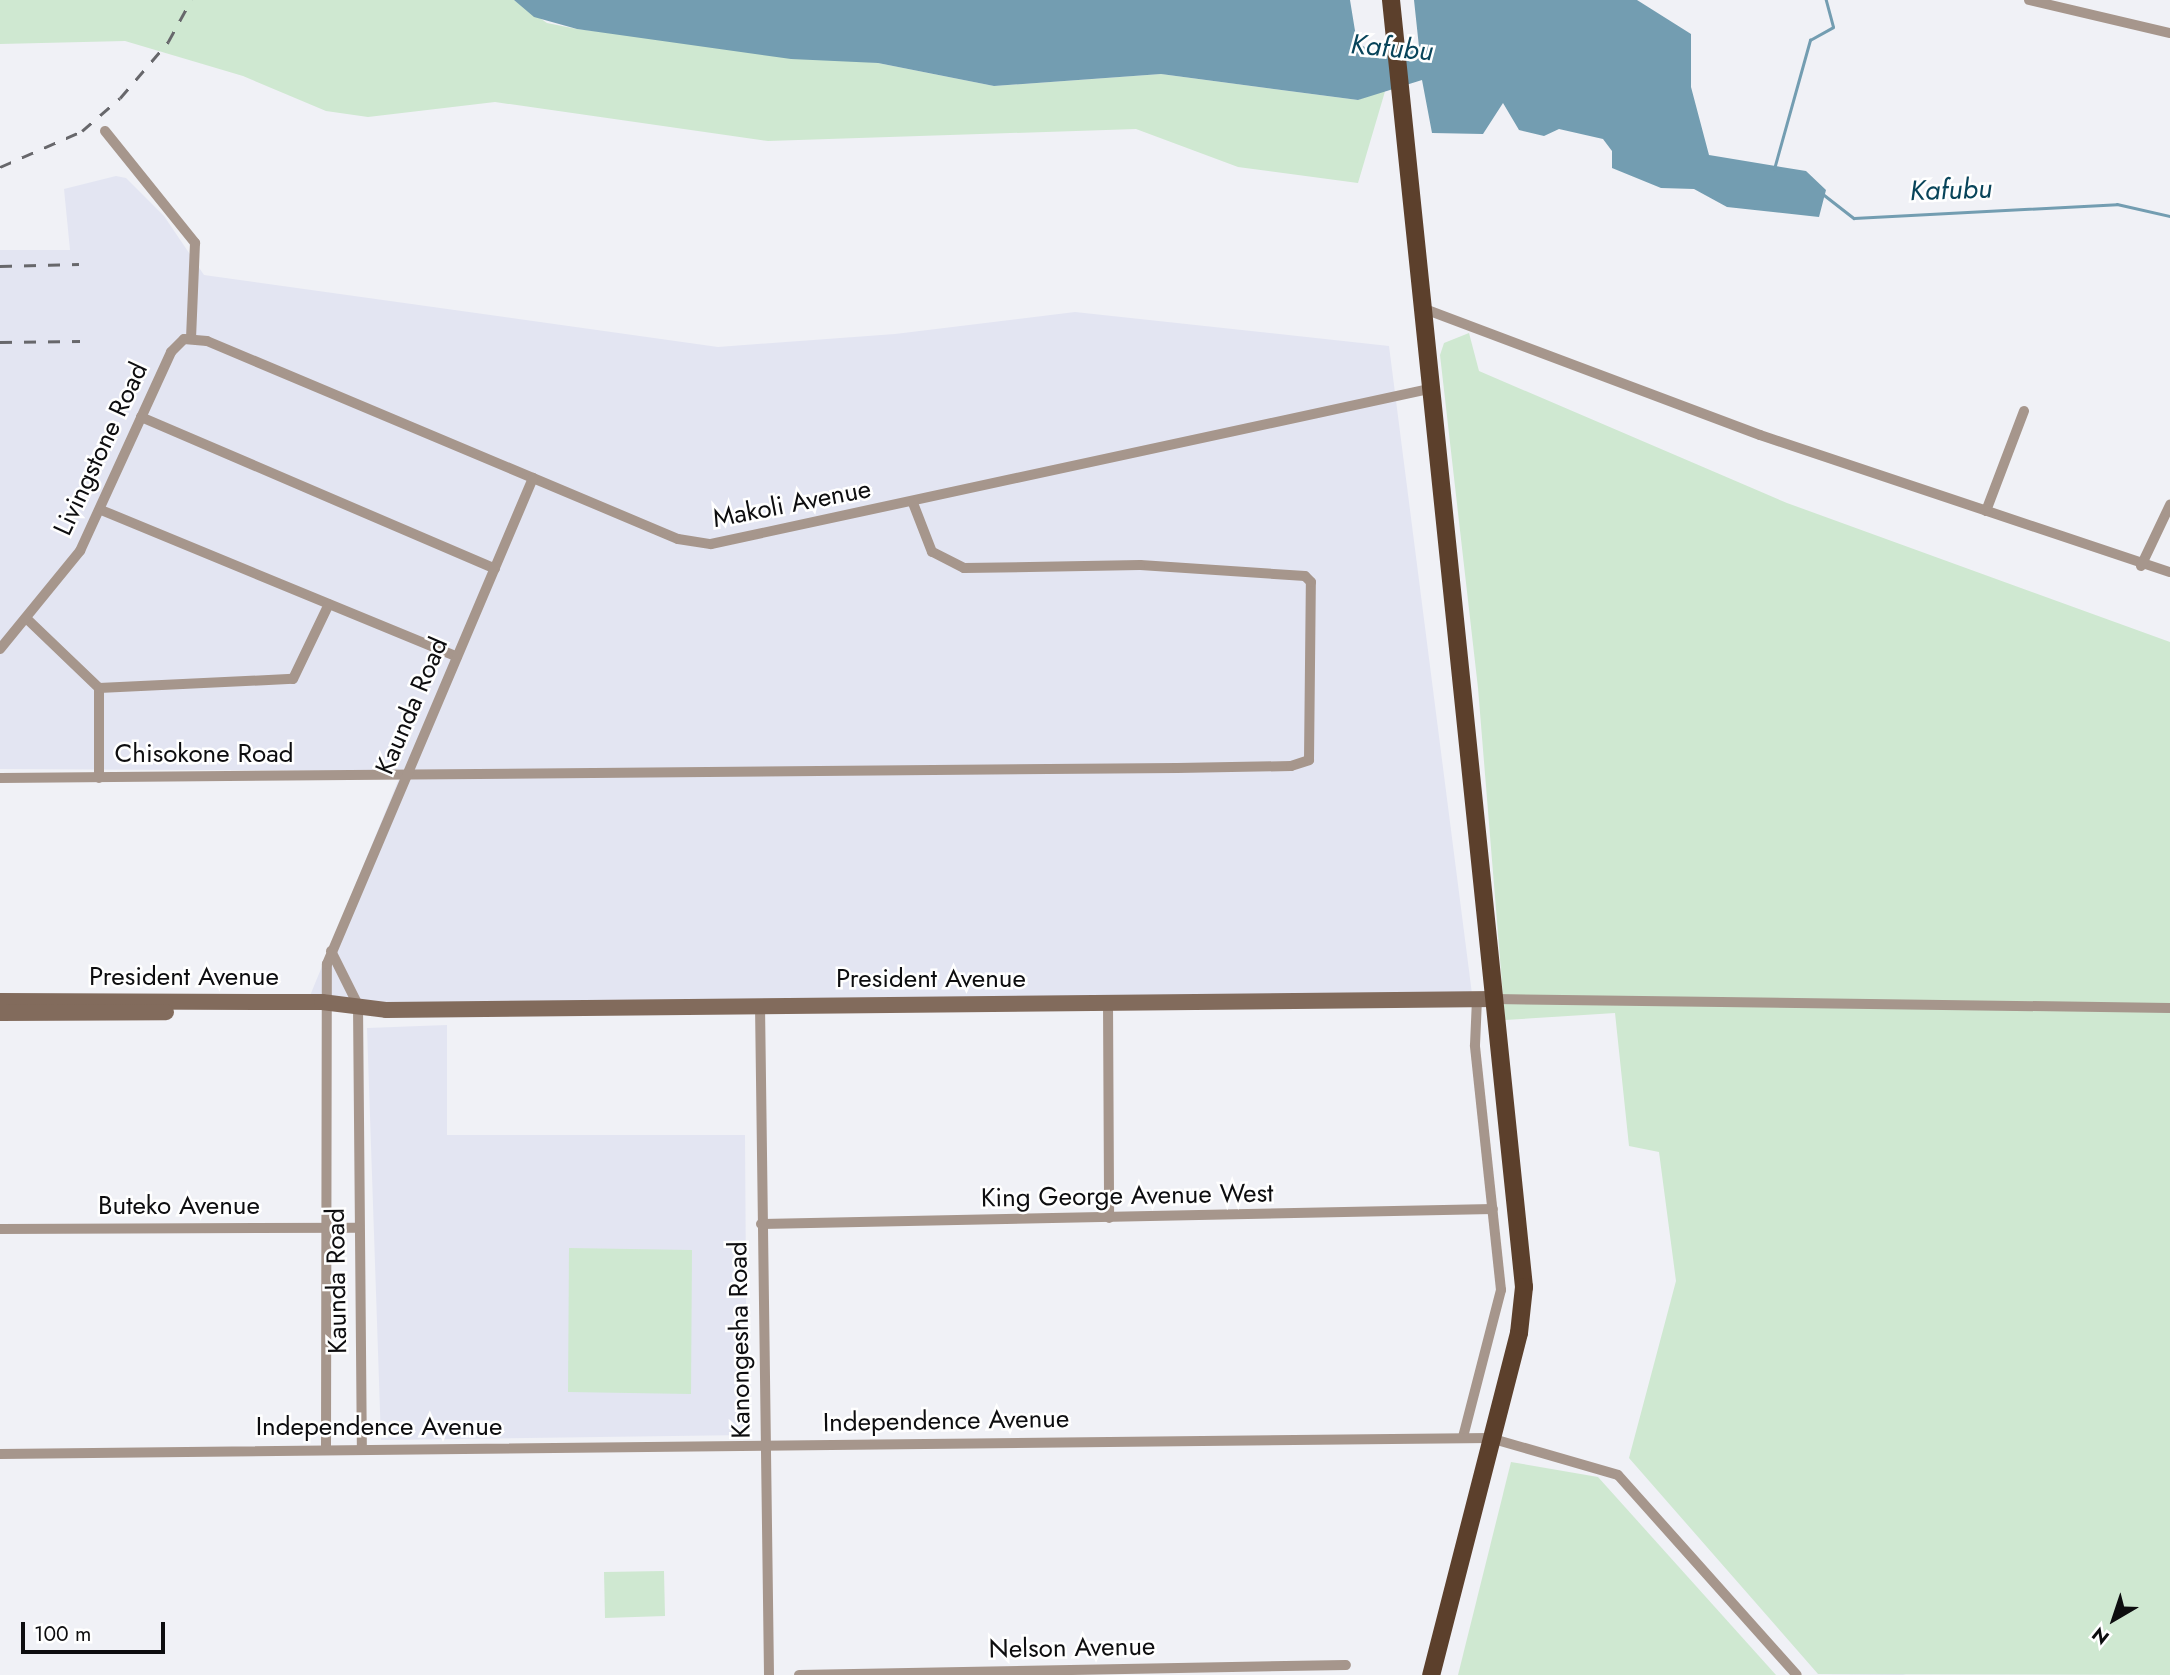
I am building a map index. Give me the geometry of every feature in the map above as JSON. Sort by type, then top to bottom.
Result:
[{"type":"highway","points":[[1391,0],[1486,999],[1524,1287],[1519,1334],[1431,1675]]},
{"type":"main road","name":"President Avenue","points":[[0,1000],[361,1009],[1486,999]]},
{"type":"main road","name":"President Avenue","points":[[0,1013],[322,1007]]},
{"type":"street","points":[[2029,0],[2170,33]]},
{"type":"street","points":[[105,131],[195,243],[191,338]]},
{"type":"street","points":[[1422,308],[1760,435],[2141,566],[2170,572]]},
{"type":"street","name":"Livingstone Road","points":[[1,645],[80,551],[174,347],[191,338]]},
{"type":"street","name":"Makoli Avenue","points":[[191,338],[699,543],[913,503],[1429,389]]},
{"type":"street","points":[[1986,511],[2024,411]]},
{"type":"street","points":[[141,417],[495,569]]},
{"type":"street","name":"Kaunda Road","points":[[326,1449],[322,1007],[331,950],[533,478]]},
{"type":"street","name":"Chisokone Road","points":[[0,778],[1291,766],[1309,760],[1311,582],[1305,576],[1140,565],[964,568],[932,552],[913,503]]},
{"type":"street","points":[[2141,566],[2170,505]]},
{"type":"street","points":[[101,510],[457,657]]},
{"type":"street","points":[[99,688],[293,679],[329,604]]},
{"type":"street","points":[[26,618],[99,688],[99,778]]},
{"type":"street","name":"Kaunda Road","points":[[331,950],[361,1009],[359,1228],[362,1449]]},
{"type":"street","points":[[1463,1437],[1501,1290],[1475,1045],[1486,999],[2170,1007]]},
{"type":"street","points":[[1108,1002],[1109,1218]]},
{"type":"street","name":"Kanongesha Road","points":[[760,1005],[769,1675]]},
{"type":"street","name":"King George Avenue West","points":[[761,1224],[1493,1209]]},
{"type":"street","name":"Buteko Avenue","points":[[0,1229],[359,1228]]},
{"type":"street","name":"Independence Avenue","points":[[0,1454],[1490,1438],[1618,1475],[1797,1675]]},
{"type":"street","name":"Nelson Avenue","points":[[799,1675],[1346,1665]]},
{"type":"shaded area","points":[[116,176],[126,178],[164,216],[204,275],[718,347],[895,334],[1075,312],[1389,346],[1472,994],[307,1003],[402,771],[0,769],[0,250],[70,250],[64,189]]},
{"type":"shaded area","points":[[447,1025],[447,1135],[745,1135],[747,1435],[381,1440],[367,1028]]},
{"type":"shaded area","points":[[1889,1670],[1906,1675],[1818,1674]]},
{"type":"green space","points":[[0,0],[514,0],[547,23],[577,29],[878,63],[994,86],[1161,74],[1358,100],[1386,88],[1358,183],[1238,167],[1136,129],[768,141],[495,102],[368,117],[326,111],[243,76],[125,41],[0,44]]},
{"type":"green space","points":[[1469,333],[1479,371],[1787,503],[2170,642],[2170,1675],[1818,1674],[1629,1458],[1676,1281],[1659,1152],[1629,1146],[1615,1013],[1505,1020],[1478,688],[1440,355],[1444,343]]},
{"type":"green space","points":[[569,1248],[692,1250],[691,1394],[568,1392]]},
{"type":"green space","points":[[1511,1462],[1598,1477],[1776,1675],[1458,1675]]},
{"type":"green space","points":[[664,1571],[665,1616],[605,1618],[604,1572]]},
{"type":"water","points":[[514,0],[1350,0],[1357,43],[1382,56],[1419,47],[1414,0],[1637,0],[1691,34],[1691,87],[1709,155],[1806,171],[1826,190],[1819,217],[1727,207],[1694,189],[1661,188],[1612,168],[1612,151],[1603,139],[1559,129],[1544,136],[1519,130],[1503,103],[1483,134],[1432,133],[1422,80],[1358,100],[1161,74],[994,86],[878,63],[791,59],[577,29],[534,17]]},
{"type":"waterway","points":[[1774,169],[1810,40],[1833,27],[1826,0]]},
{"type":"waterway","name":"Kafubu","points":[[1823,194],[1854,218],[2117,204],[2170,216]]},
{"type":"railway","points":[[0,167],[82,131],[120,98],[168,42],[191,0]]},
{"type":"railway","points":[[0,266],[79,264]]},
{"type":"railway","points":[[0,342],[80,341]]}]
